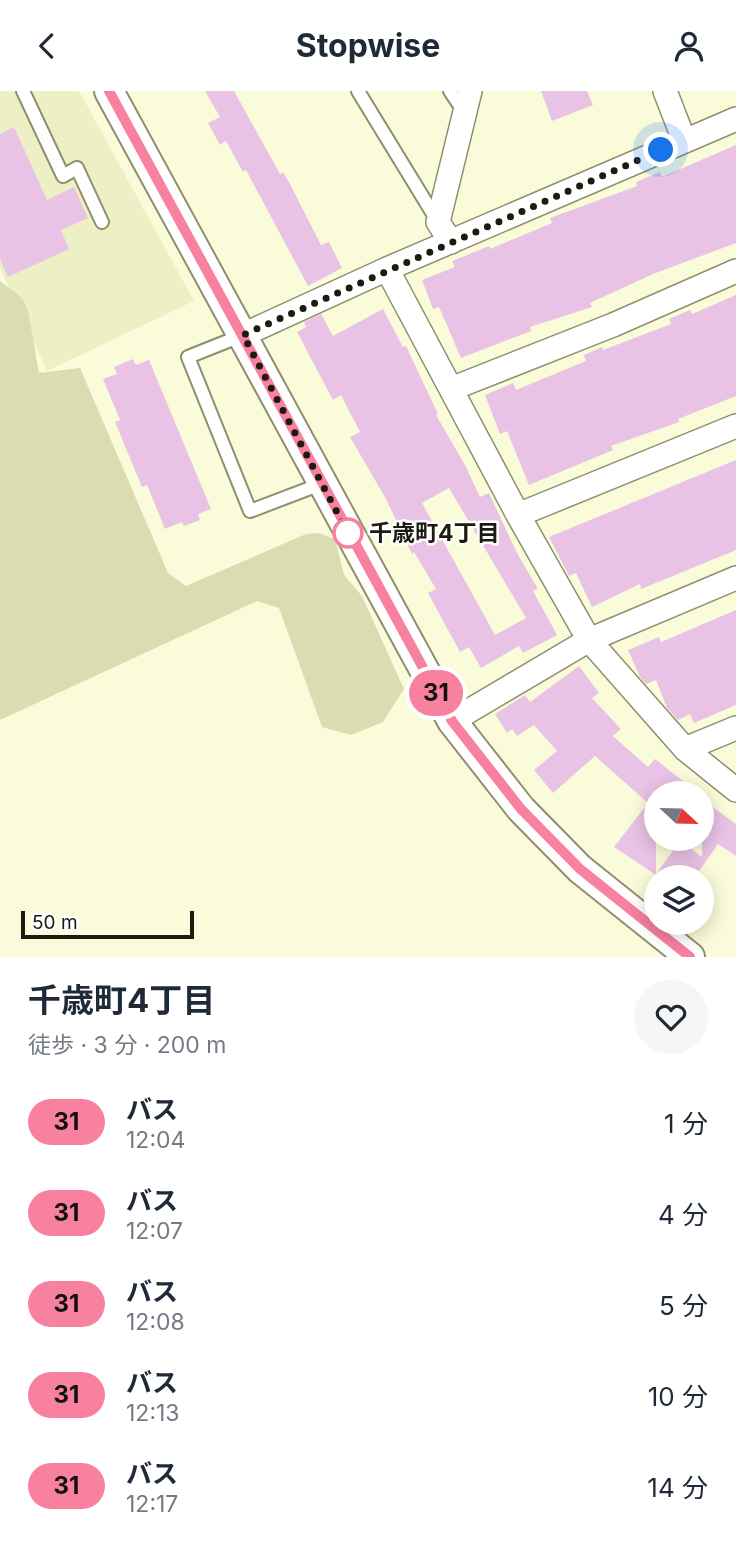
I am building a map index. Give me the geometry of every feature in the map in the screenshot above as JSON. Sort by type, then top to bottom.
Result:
[{"type":"street","points":[[109,91],[452,721],[521,809],[580,869],[690,957]]},
{"type":"street","points":[[665,91],[684,139]]},
{"type":"street","points":[[452,242],[438,222],[467,101]]},
{"type":"street","points":[[243,335],[387,269],[684,139],[736,119]]},
{"type":"street","points":[[387,269],[518,515],[589,640],[685,749],[736,790]]},
{"type":"street","points":[[451,389],[613,325],[736,271]]},
{"type":"street","points":[[518,515],[736,426]]},
{"type":"street","points":[[452,721],[589,640],[736,578]]},
{"type":"street","points":[[685,749],[736,728]]},
{"type":"lane","points":[[23,91],[63,176],[78,168],[102,222]]},
{"type":"lane","points":[[358,91],[438,222]]},
{"type":"lane","points":[[450,91],[467,101]]},
{"type":"lane","points":[[243,335],[188,357],[250,511],[321,484]]},
{"type":"shaded area","points":[[0,91],[79,91],[194,301],[47,371],[0,268]]},
{"type":"shaded area","points":[[0,281],[22,298],[28,311],[39,373],[80,368],[168,573],[186,586],[306,534],[319,533],[335,539],[344,575],[362,596],[404,689],[383,722],[351,735],[322,727],[279,608],[257,601],[0,720]]},
{"type":"building","points":[[205,91],[234,91],[280,174],[283,172],[290,184],[321,245],[329,242],[342,268],[308,286],[246,170],[243,172],[226,141],[220,145],[208,123],[220,117]]},
{"type":"building","points":[[541,91],[587,91],[593,105],[552,121]]},
{"type":"building","points":[[14,127],[47,200],[74,187],[88,218],[61,230],[69,249],[8,277],[0,259],[0,134]]},
{"type":"building","points":[[736,145],[736,243],[653,274],[590,303],[592,307],[530,327],[531,331],[461,358],[439,307],[433,309],[422,280],[455,267],[452,261],[489,246],[490,249],[552,223],[550,218],[637,186],[636,182],[660,172],[662,177]]},
{"type":"building","points":[[736,295],[736,396],[678,419],[679,422],[611,446],[613,450],[529,485],[507,431],[500,434],[485,395],[513,383],[516,390],[586,361],[584,355],[602,347],[603,350],[671,324],[669,319],[690,310],[692,314]]},
{"type":"building","points":[[383,309],[403,347],[406,346],[438,414],[436,415],[480,497],[489,493],[517,553],[538,589],[533,591],[557,635],[523,653],[519,646],[481,668],[469,647],[460,652],[428,593],[436,589],[414,552],[412,554],[386,499],[350,437],[360,432],[341,395],[333,400],[297,332],[306,327],[304,322],[321,314],[333,336]],"holes":[[[449,488],[526,618],[495,635],[422,503]]]},
{"type":"building","points":[[133,359],[136,365],[149,360],[211,509],[198,514],[200,520],[184,526],[182,522],[165,529],[147,485],[142,487],[115,422],[120,420],[103,379],[117,374],[114,367]]},
{"type":"building","points":[[736,460],[736,550],[641,589],[640,584],[592,607],[576,573],[569,576],[549,537]]},
{"type":"building","points":[[736,610],[736,705],[694,723],[690,714],[678,720],[667,708],[656,680],[646,684],[640,677],[628,650],[659,637],[661,642]]},
{"type":"building","points":[[579,666],[599,693],[592,698],[621,729],[613,736],[648,767],[655,759],[683,781],[644,781],[644,799],[595,756],[553,793],[534,770],[557,751],[534,725],[517,736],[512,729],[507,733],[495,714],[525,695],[530,702]]},
{"type":"building","points":[[644,808],[644,851],[656,851],[656,865],[644,867],[614,847]]},
{"type":"building","points":[[714,808],[736,824],[736,856],[718,844],[714,850]]},
{"type":"building","points":[[673,851],[694,851],[702,857],[702,851],[713,851],[703,865],[663,865]]},
{"type":"bus line","name":"31","points":[[109,91],[452,721],[521,809],[580,869],[690,957]]},
{"type":"place","name":"千歳町4丁目","points":[[348,533]]},
{"type":"route","points":[[348,533],[243,335],[661,150]]}]
